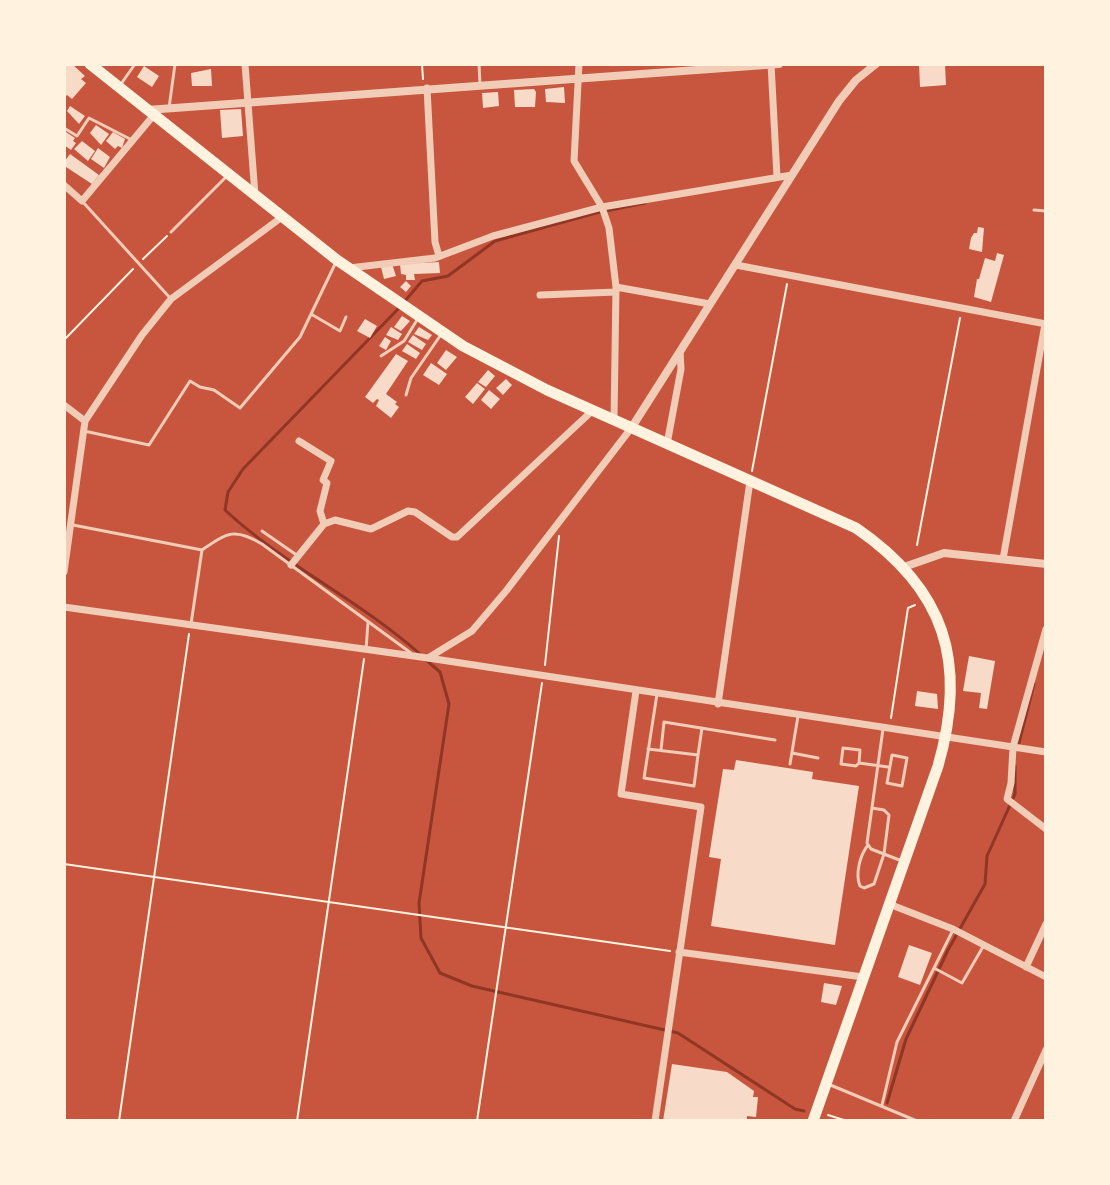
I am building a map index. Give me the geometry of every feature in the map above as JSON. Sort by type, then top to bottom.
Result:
[{"type":"main road","points":[[90,64],[337,260],[442,333],[507,370],[592,411],[856,528],[904,567],[931,603],[943,635],[951,680],[945,737],[938,766],[813,1121]]},
{"type":"street","points":[[245,64],[255,195]]},
{"type":"street","points":[[579,64],[574,161],[606,218],[616,289],[614,420]]},
{"type":"street","points":[[771,64],[777,177]]},
{"type":"street","points":[[64,185],[82,201],[133,140],[150,113],[169,108],[779,64]]},
{"type":"street","points":[[428,658],[472,631],[632,427],[839,101],[856,80],[876,64]]},
{"type":"street","points":[[427,88],[435,242],[439,256]]},
{"type":"street","points":[[348,268],[439,256],[493,236],[602,207],[792,175]]},
{"type":"street","points":[[64,572],[85,421],[142,335],[171,299],[282,217]]},
{"type":"street","points":[[736,265],[1046,324],[1003,559]]},
{"type":"street","points":[[540,295],[616,289],[710,304]]},
{"type":"street","points":[[667,444],[681,369],[680,351]]},
{"type":"street","points":[[64,405],[85,421]]},
{"type":"street","points":[[291,565],[324,524],[335,520],[371,529],[408,511],[457,537],[592,411]]},
{"type":"street","points":[[299,441],[331,461],[323,480],[327,483],[320,511],[324,524]]},
{"type":"street","points":[[718,704],[750,481]]},
{"type":"street","points":[[904,567],[944,553],[1046,564]]},
{"type":"street","points":[[64,607],[428,658],[1046,752]]},
{"type":"street","points":[[1046,629],[1013,747],[1007,799],[1046,829]]},
{"type":"street","points":[[636,691],[621,794],[701,807],[655,1121]]},
{"type":"street","points":[[888,904],[953,929],[1046,977]]},
{"type":"street","points":[[1026,967],[1046,924]]},
{"type":"street","points":[[679,952],[863,977]]},
{"type":"street","points":[[1014,1121],[1046,1050]]},
{"type":"lane","points":[[118,88],[135,64]]},
{"type":"lane","points":[[169,108],[175,64]]},
{"type":"lane","points":[[479,64],[480,84]]},
{"type":"lane","points":[[64,128],[77,136],[89,118],[133,140]]},
{"type":"lane","points":[[171,232],[228,174]]},
{"type":"lane","points":[[82,201],[171,299]]},
{"type":"lane","points":[[1034,210],[1046,211]]},
{"type":"lane","points":[[84,431],[149,445],[190,381],[214,390],[240,408],[300,337],[337,260]]},
{"type":"lane","points":[[311,314],[340,331],[346,317]]},
{"type":"lane","points":[[381,356],[404,341],[419,317]]},
{"type":"lane","points":[[406,395],[411,378],[442,333]]},
{"type":"lane","points":[[71,524],[202,550],[227,533],[243,533],[418,657]]},
{"type":"lane","points":[[262,531],[298,556]]},
{"type":"lane","points":[[191,624],[202,550]]},
{"type":"lane","points":[[366,650],[368,622]]},
{"type":"lane","points":[[657,694],[644,778],[694,786],[702,728]]},
{"type":"lane","points":[[790,764],[798,716]]},
{"type":"lane","points":[[661,750],[664,722],[775,740]]},
{"type":"lane","points":[[872,808],[889,813],[884,854],[874,884],[863,888],[857,879],[861,855],[868,845],[872,808],[878,765],[886,729]]},
{"type":"lane","points":[[859,763],[860,750],[843,748],[841,764],[888,767]]},
{"type":"lane","points":[[648,749],[698,755]]},
{"type":"lane","points":[[792,753],[818,758]]},
{"type":"lane","points":[[892,755],[906,756],[902,786],[887,783],[888,767],[892,755]]},
{"type":"lane","points":[[868,845],[904,862]]},
{"type":"lane","points":[[882,1105],[897,1042],[953,929]]},
{"type":"lane","points":[[934,968],[962,983],[984,945]]},
{"type":"lane","points":[[826,1084],[917,1121]]},
{"type":"path","points":[[422,64],[423,84],[427,88]]},
{"type":"path","points":[[64,340],[171,232]]},
{"type":"path","points":[[750,481],[788,275]]},
{"type":"path","points":[[917,545],[962,309]]},
{"type":"path","points":[[477,1121],[543,676],[561,519]]},
{"type":"path","points":[[886,729],[908,608],[915,605]]},
{"type":"path","points":[[119,1121],[191,624]]},
{"type":"path","points":[[297,1121],[366,650]]},
{"type":"path","points":[[64,864],[679,952]]},
{"type":"path","points":[[823,1113],[847,1121]]},
{"type":"building","points":[[64,64],[72,64],[85,76],[81,79],[86,83],[72,99],[67,95],[64,98]]},
{"type":"building","points":[[919,64],[945,64],[946,85],[920,87]]},
{"type":"building","points":[[144,66],[159,76],[152,87],[137,77]]},
{"type":"building","points":[[211,69],[212,86],[192,86],[191,73]]},
{"type":"building","points":[[564,87],[565,103],[546,102],[545,89]]},
{"type":"building","points":[[534,89],[535,107],[515,107],[514,90]]},
{"type":"building","points":[[498,92],[499,106],[483,108],[482,93]]},
{"type":"building","points":[[70,106],[85,116],[79,124],[67,111]]},
{"type":"building","points":[[241,109],[243,136],[222,138],[220,110]]},
{"type":"building","points":[[96,125],[109,134],[101,145],[90,133]]},
{"type":"building","points":[[66,132],[75,138],[73,141],[76,143],[71,150],[64,145]]},
{"type":"building","points":[[113,132],[125,139],[122,148],[118,146],[115,149],[106,141]]},
{"type":"building","points":[[82,141],[95,151],[88,161],[74,149]]},
{"type":"building","points":[[98,148],[110,157],[104,168],[91,159]]},
{"type":"building","points":[[70,154],[99,175],[92,184],[66,167],[64,162]]},
{"type":"building","points":[[978,227],[984,228],[982,252],[969,249]]},
{"type":"building","points":[[997,253],[1004,255],[991,302],[974,297],[985,258],[995,261]]},
{"type":"building","points":[[439,262],[440,273],[414,274],[415,280],[406,280],[406,275],[401,274],[400,264]]},
{"type":"building","points":[[392,264],[396,276],[384,279],[381,267]]},
{"type":"building","points":[[406,281],[411,286],[406,292],[400,287]]},
{"type":"building","points":[[402,316],[410,321],[401,331],[394,327]]},
{"type":"building","points":[[365,319],[377,326],[370,338],[357,331]]},
{"type":"building","points":[[391,327],[402,334],[398,340],[386,335]]},
{"type":"building","points":[[419,327],[432,335],[428,340],[414,334]]},
{"type":"building","points":[[413,335],[426,344],[422,350],[408,342]]},
{"type":"building","points":[[385,337],[391,341],[386,350],[379,346]]},
{"type":"building","points":[[407,344],[420,353],[416,359],[402,351]]},
{"type":"building","points":[[446,350],[457,357],[446,370],[437,363]]},
{"type":"building","points":[[396,354],[408,361],[386,394],[399,407],[391,418],[376,406],[379,400],[373,403],[365,397]]},
{"type":"building","points":[[431,363],[447,374],[439,385],[423,375]]},
{"type":"building","points":[[488,370],[495,376],[486,387],[478,382]]},
{"type":"building","points":[[506,379],[512,385],[503,395],[496,388]]},
{"type":"building","points":[[477,383],[485,389],[473,404],[465,397]]},
{"type":"building","points":[[489,390],[500,399],[491,409],[481,400]]},
{"type":"building","points":[[969,656],[995,661],[987,709],[979,708],[981,693],[963,691]]},
{"type":"building","points":[[917,691],[937,694],[938,709],[915,706]]},
{"type":"building","points":[[736,760],[813,772],[812,779],[859,786],[835,945],[711,926],[721,859],[709,857],[723,769],[734,770]]},
{"type":"building","points":[[909,945],[932,953],[920,985],[898,977]]},
{"type":"building","points":[[824,983],[842,986],[836,1005],[821,1002]]},
{"type":"building","points":[[672,1064],[727,1072],[754,1091],[753,1097],[758,1097],[756,1117],[747,1116],[747,1121],[663,1121]]},
{"type":"waterway","points":[[404,302],[422,281],[448,276],[495,241],[645,203]]},
{"type":"waterway","points":[[399,308],[243,469],[228,492],[225,510],[272,548],[372,616],[420,654]]},
{"type":"waterway","points":[[425,659],[440,672],[449,704],[419,903],[421,938],[440,973],[472,986],[678,1033],[795,1109],[804,1111]]},
{"type":"waterway","points":[[1018,747],[1034,684]]},
{"type":"waterway","points":[[887,1103],[906,1039],[948,950],[985,884],[987,856],[1015,794],[1015,766]]}]
